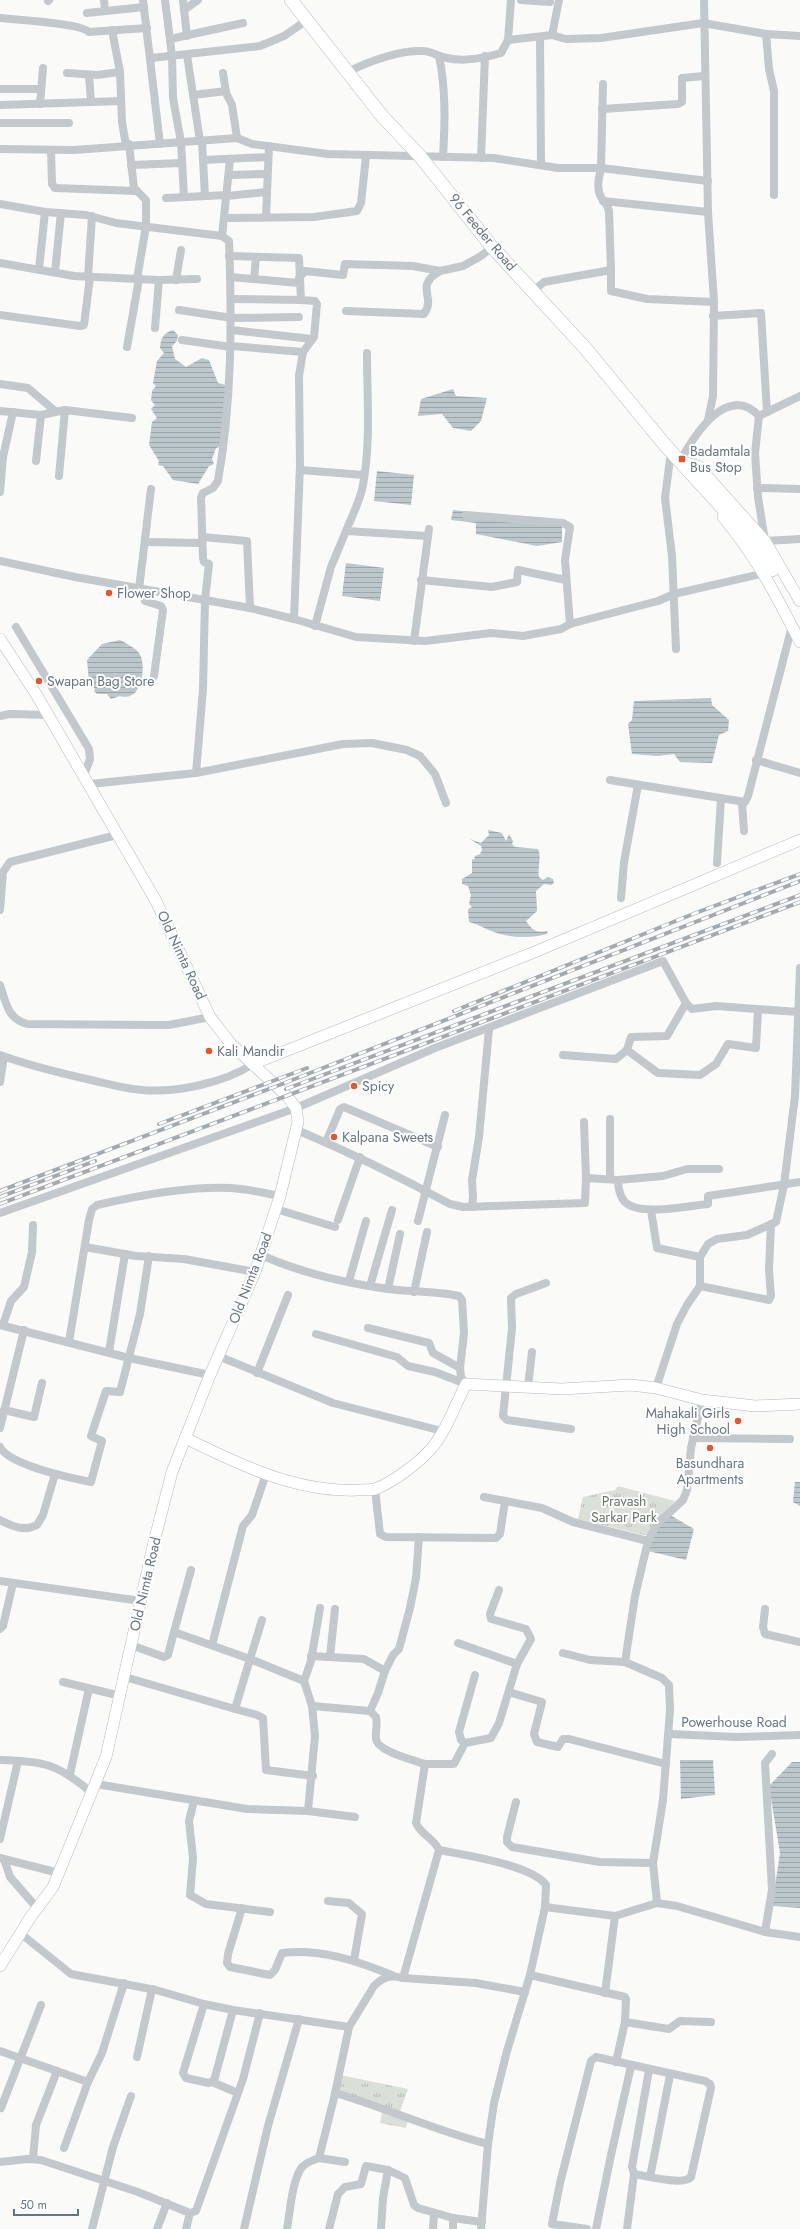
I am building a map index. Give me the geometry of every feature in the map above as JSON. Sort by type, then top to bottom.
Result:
[{"type":"main road","name":"96 Feeder Road","points":[[291,0],[382,116],[418,155],[492,247],[586,349],[676,456],[749,537],[768,572]]},
{"type":"street","points":[[104,0],[105,11]]},
{"type":"street","points":[[165,0],[172,56],[173,94],[181,142],[184,197]]},
{"type":"street","points":[[182,0],[187,36]]},
{"type":"street","points":[[184,10],[198,0]]},
{"type":"street","points":[[347,72],[369,62],[394,55],[424,51],[448,59],[486,56],[501,53],[508,40],[511,0]]},
{"type":"street","points":[[521,0],[550,2]]},
{"type":"street","points":[[552,35],[559,0]]},
{"type":"street","points":[[704,0],[704,76],[708,212],[714,302],[712,396],[708,420]]},
{"type":"street","points":[[87,13],[143,4],[151,58],[160,144]]},
{"type":"street","points":[[0,18],[67,25],[86,29],[89,32],[128,29],[132,31],[147,28]]},
{"type":"street","points":[[151,58],[260,46],[284,36],[307,20]]},
{"type":"street","points":[[170,39],[243,23]]},
{"type":"street","points":[[508,40],[552,35],[566,39],[601,38],[704,23],[766,34],[800,36]]},
{"type":"street","points":[[112,30],[120,72],[121,101],[134,188],[146,199],[146,226],[128,347]]},
{"type":"street","points":[[766,34],[768,61],[774,91],[774,195]]},
{"type":"street","points":[[540,37],[541,165]]},
{"type":"street","points":[[187,55],[201,141],[205,196]]},
{"type":"street","points":[[439,56],[443,72],[445,120],[443,157]]},
{"type":"street","points":[[481,158],[486,56]]},
{"type":"street","points":[[40,104],[40,88],[43,68]]},
{"type":"street","points":[[67,73],[89,74],[120,72]]},
{"type":"street","points":[[223,72],[226,91],[232,105],[237,138]]},
{"type":"street","points":[[89,74],[91,102]]},
{"type":"street","points":[[602,109],[678,104],[682,102],[683,97],[682,78],[704,76]]},
{"type":"street","points":[[603,84],[601,168],[598,186],[603,201],[608,204],[609,211],[611,291],[647,300],[714,302]]},
{"type":"street","points":[[0,89],[40,88]]},
{"type":"street","points":[[193,95],[226,91]]},
{"type":"street","points":[[0,105],[121,101]]},
{"type":"street","points":[[0,123],[69,123]]},
{"type":"street","points":[[0,149],[51,150],[237,138],[252,144],[328,154],[494,158],[558,168],[601,168],[708,181]]},
{"type":"street","points":[[266,217],[266,174],[269,146]]},
{"type":"street","points":[[51,150],[52,184],[55,188],[137,191]]},
{"type":"street","points":[[225,218],[314,216],[356,211],[361,203],[366,156]]},
{"type":"street","points":[[203,160],[268,158]]},
{"type":"street","points":[[222,236],[230,159]]},
{"type":"street","points":[[131,165],[182,163]]},
{"type":"street","points":[[229,175],[266,174]]},
{"type":"street","points":[[166,198],[266,192]]},
{"type":"street","points":[[603,201],[708,212]]},
{"type":"street","points":[[0,204],[45,212],[92,216],[116,223],[222,236],[229,241],[232,330],[226,432],[218,481],[202,495],[202,540],[204,561],[209,564],[205,600],[203,689],[196,773]]},
{"type":"street","points":[[39,269],[45,212]]},
{"type":"street","points":[[55,272],[61,213]]},
{"type":"street","points":[[0,315],[80,326],[84,325],[89,277],[92,216]]},
{"type":"street","points":[[346,311],[424,314],[428,309],[426,282],[430,277],[440,271],[463,266],[482,256],[492,247]]},
{"type":"street","points":[[176,280],[181,250]]},
{"type":"street","points":[[230,256],[256,258],[299,258],[301,300]]},
{"type":"street","points":[[254,279],[256,258]]},
{"type":"street","points":[[0,263],[89,277],[159,280],[197,279]]},
{"type":"street","points":[[299,280],[304,271],[343,275],[345,264],[413,266],[440,271]]},
{"type":"street","points":[[534,291],[544,282],[611,270]]},
{"type":"street","points":[[230,277],[299,280]]},
{"type":"street","points":[[155,328],[159,280]]},
{"type":"street","points":[[231,299],[316,301],[314,337],[303,352],[298,393],[300,470],[294,618]]},
{"type":"street","points":[[179,310],[232,318],[299,317]]},
{"type":"street","points":[[713,316],[761,313],[767,412]]},
{"type":"street","points":[[232,330],[312,340]]},
{"type":"street","points":[[182,340],[303,352]]},
{"type":"street","points":[[315,626],[331,567],[360,496],[364,475],[367,447],[367,353]]},
{"type":"street","points":[[0,384],[28,388],[54,411]]},
{"type":"street","points":[[759,416],[800,396]]},
{"type":"street","points":[[676,649],[672,556],[665,498],[676,456],[701,426],[717,412],[738,406],[753,410],[759,416]]},
{"type":"street","points":[[59,476],[65,410]]},
{"type":"street","points":[[0,411],[41,415],[54,411],[65,410],[132,418]]},
{"type":"street","points":[[0,492],[3,457],[13,412]]},
{"type":"street","points":[[36,461],[41,415]]},
{"type":"street","points":[[759,416],[755,453],[757,488],[765,541]]},
{"type":"street","points":[[676,456],[698,466],[765,541],[800,601]]},
{"type":"street","points":[[676,456],[687,478],[749,548],[768,572],[800,642]]},
{"type":"street","points":[[300,470],[364,475]]},
{"type":"street","points":[[757,488],[800,489]]},
{"type":"street","points":[[151,489],[146,542],[139,589],[145,601],[161,606],[163,610],[154,676]]},
{"type":"street","points":[[466,516],[563,522],[570,527],[566,560],[566,580],[570,624]]},
{"type":"street","points":[[346,531],[428,532],[414,642]]},
{"type":"street","points":[[765,541],[800,539]]},
{"type":"street","points":[[146,542],[202,540],[247,541],[250,608]]},
{"type":"street","points":[[0,561],[139,589],[250,608],[294,618],[315,626],[356,637],[414,642],[491,633],[523,636],[560,629],[570,624],[658,601],[674,594],[768,572]]},
{"type":"street","points":[[421,580],[492,587],[517,582],[518,570],[566,580]]},
{"type":"street","points":[[610,780],[745,802],[748,796],[756,760],[792,626]]},
{"type":"street","points":[[16,627],[89,749],[90,760],[87,779],[196,773],[344,744],[372,743],[407,750],[420,756],[434,774],[446,803]]},
{"type":"street","name":"Old Nimta Road","points":[[0,639],[49,715],[156,901],[210,1017],[227,1039],[287,1096],[296,1108],[298,1122],[280,1196],[255,1272],[210,1375],[172,1472],[106,1757],[53,1887],[20,1933],[0,1966]]},
{"type":"street","points":[[0,716],[10,714],[49,715]]},
{"type":"street","points":[[756,760],[800,773]]},
{"type":"street","points":[[621,898],[624,862],[638,785]]},
{"type":"street","points":[[717,863],[721,798]]},
{"type":"street","points":[[742,802],[744,831]]},
{"type":"street","points":[[0,910],[3,872],[10,862],[117,835]]},
{"type":"street","points":[[0,1082],[2,1056],[41,1069],[141,1090],[161,1090],[218,1081],[241,1072],[253,1064],[537,951],[800,840]]},
{"type":"street","points":[[0,1213],[296,1108],[436,1048],[489,1029],[663,961],[686,1002],[692,1009],[716,1006],[798,1012]]},
{"type":"street","points":[[656,1388],[677,1324],[687,1305],[700,1286],[700,1257],[708,1244],[717,1239],[747,1235],[776,1222],[796,1129],[800,968]]},
{"type":"street","points":[[0,986],[8,1011],[18,1022],[28,1024],[169,1025],[210,1017]]},
{"type":"street","points":[[564,1055],[616,1059],[627,1050],[631,1037],[667,1036],[686,1002]]},
{"type":"street","points":[[627,1050],[658,1073],[700,1075],[716,1064],[728,1044],[756,1048],[758,1010]]},
{"type":"street","points":[[472,1207],[472,1180],[479,1137],[489,1029]]},
{"type":"street","points":[[326,1142],[340,1109],[344,1107],[438,1147]]},
{"type":"street","points":[[418,1221],[426,1191],[429,1172],[438,1147],[445,1115]]},
{"type":"street","points":[[610,1119],[614,1179],[624,1202],[633,1208],[651,1210],[708,1204],[708,1196],[800,1182]]},
{"type":"street","points":[[297,1130],[360,1157],[450,1204],[472,1207],[585,1203],[586,1178],[584,1122]]},
{"type":"street","points":[[276,1209],[337,1223],[360,1157]]},
{"type":"street","points":[[586,1178],[614,1179],[663,1176],[687,1169],[719,1169]]},
{"type":"street","points":[[69,1342],[90,1214],[92,1209],[97,1205],[146,1195],[218,1188],[246,1190],[280,1196]]},
{"type":"street","points":[[370,1286],[392,1210]]},
{"type":"street","points":[[651,1210],[657,1248],[700,1257]]},
{"type":"street","points":[[349,1281],[366,1221]]},
{"type":"street","points":[[700,1286],[769,1300],[771,1296],[768,1270],[771,1224]]},
{"type":"street","points":[[33,1225],[32,1252],[24,1287],[11,1301],[2,1325],[129,1358],[210,1375]]},
{"type":"street","points":[[414,1292],[427,1232]]},
{"type":"street","points":[[388,1289],[400,1234]]},
{"type":"street","points":[[85,1247],[125,1254],[184,1259],[255,1272]]},
{"type":"street","points":[[109,1352],[125,1254]]},
{"type":"street","points":[[261,1255],[300,1270],[370,1286],[457,1296],[462,1300],[464,1333],[460,1368],[461,1377],[466,1384]]},
{"type":"street","points":[[1,1452],[55,1474],[91,1482],[102,1441],[91,1436],[106,1391],[120,1392],[140,1314],[149,1256]]},
{"type":"street","points":[[546,1283],[516,1294],[511,1298],[512,1328],[503,1413],[504,1418],[571,1428]]},
{"type":"street","points":[[257,1373],[288,1295]]},
{"type":"street","points":[[368,1328],[429,1343],[432,1353],[460,1368]]},
{"type":"street","points":[[0,1428],[24,1330]]},
{"type":"street","points":[[316,1334],[397,1357],[408,1366],[435,1372],[466,1384],[562,1389],[631,1385],[656,1388],[702,1400],[755,1406],[800,1404]]},
{"type":"street","points":[[528,1387],[532,1352]]},
{"type":"street","points":[[218,1356],[333,1403],[442,1431]]},
{"type":"street","points":[[4,1410],[34,1417],[42,1382]]},
{"type":"street","points":[[185,1438],[215,1453],[266,1474],[319,1489],[375,1489],[398,1476],[419,1460],[436,1442],[466,1384]]},
{"type":"street","points":[[625,1662],[634,1596],[648,1541],[657,1524],[683,1500],[687,1490],[693,1438],[702,1400]]},
{"type":"street","points":[[693,1438],[790,1439]]},
{"type":"street","points":[[0,1520],[14,1527],[25,1529],[36,1525],[43,1515],[55,1474]]},
{"type":"street","points":[[212,1644],[243,1526],[252,1515],[266,1474]]},
{"type":"street","points":[[375,1489],[382,1536],[496,1538],[500,1534],[505,1501]]},
{"type":"street","points":[[484,1497],[542,1508],[573,1522],[648,1541]]},
{"type":"street","points":[[370,1711],[392,1655],[399,1649],[416,1578],[419,1537]]},
{"type":"street","points":[[131,1645],[162,1657],[167,1656],[191,1570]]},
{"type":"street","points":[[0,1581],[141,1601]]},
{"type":"street","points":[[0,1629],[13,1583]]},
{"type":"street","points":[[475,1675],[459,1732],[461,1740],[465,1742],[492,1738],[499,1723],[518,1664],[531,1639],[526,1630],[491,1619],[490,1614],[499,1590]]},
{"type":"street","points":[[308,1811],[313,1776],[315,1736],[312,1706],[304,1681],[311,1656],[320,1608]]},
{"type":"street","points":[[330,1657],[335,1609]]},
{"type":"street","points":[[766,1609],[763,1627],[765,1634],[800,1642]]},
{"type":"street","points":[[234,1709],[262,1620]]},
{"type":"street","points":[[174,1632],[250,1658],[304,1681]]},
{"type":"street","points":[[458,1643],[518,1664]]},
{"type":"street","points":[[563,1653],[590,1660],[625,1662],[662,1678],[669,1685],[669,1734],[653,1862],[657,1903]]},
{"type":"street","points":[[311,1656],[364,1659],[385,1671]]},
{"type":"street","points":[[125,1677],[263,1718],[266,1770],[313,1776]]},
{"type":"street","points":[[63,1682],[121,1696]]},
{"type":"street","points":[[509,1692],[542,1702],[534,1734],[537,1742],[558,1747],[563,1739],[569,1739],[666,1764]]},
{"type":"street","points":[[70,1774],[88,1693]]},
{"type":"street","points":[[312,1706],[370,1711],[376,1717],[376,1737],[379,1745],[392,1752],[425,1764],[454,1764],[465,1742]]},
{"type":"street","name":"Powerhouse Road","points":[[669,1734],[737,1737],[800,1735]]},
{"type":"street","points":[[765,1932],[772,1890],[765,1763],[772,1754]]},
{"type":"street","points":[[0,1760],[39,1762],[70,1774],[94,1788],[248,1809],[308,1811],[355,1816]]},
{"type":"street","points":[[0,1839],[18,1760]]},
{"type":"street","points":[[404,1978],[439,1850],[435,1842],[420,1831],[416,1823],[425,1764]]},
{"type":"street","points":[[194,1801],[189,1821],[193,1858],[190,1895],[202,1903],[270,1912]]},
{"type":"street","points":[[516,1802],[507,1838],[508,1845],[512,1847],[600,1862],[653,1862]]},
{"type":"street","points":[[328,2229],[335,2200],[343,2188],[361,2184],[366,2166],[388,2170],[405,2178],[416,2207],[434,2214],[481,2225],[488,2144],[494,2103],[507,2051],[530,1975],[545,1907],[546,1885],[540,1878],[504,1864],[439,1850]]},
{"type":"street","points":[[2,1859],[59,1873]]},
{"type":"street","points":[[2,1859],[10,1877],[38,1909]]},
{"type":"street","points":[[328,1901],[349,1903],[362,1914],[354,1960]]},
{"type":"street","points":[[545,1907],[615,1916],[657,1903],[677,1906],[765,1932],[800,1937]]},
{"type":"street","points":[[242,1908],[228,1954],[228,1962],[230,1967],[270,1975],[275,1970],[281,1955],[285,1952],[331,1955],[354,1960],[392,1975],[404,1978],[476,1983],[525,1992]]},
{"type":"street","points":[[605,1994],[615,1916]]},
{"type":"street","points":[[20,1933],[71,1974],[152,1989],[204,2004],[233,2010],[349,2027]]},
{"type":"street","points":[[319,2158],[349,2027],[374,1986],[383,1978],[392,1975]]},
{"type":"street","points":[[530,1975],[605,1994],[625,1997],[625,2022],[616,2062]]},
{"type":"street","points":[[64,2148],[88,2082],[102,2053],[124,1983]]},
{"type":"street","points":[[138,2056],[152,1989]]},
{"type":"street","points":[[204,2004],[183,2073],[186,2078],[209,2083],[212,2082],[238,2093]]},
{"type":"street","points":[[1,2108],[42,2005]]},
{"type":"street","points":[[212,2082],[216,2077],[233,2010]]},
{"type":"street","points":[[0,2162],[32,2159],[53,2164],[167,2203],[190,2213],[196,2211],[243,2079],[260,2013]]},
{"type":"street","points":[[244,2229],[268,2126],[299,2019]]},
{"type":"street","points":[[625,2022],[669,2029],[680,2021],[711,2022]]},
{"type":"street","points":[[0,2051],[21,2060],[88,2082]]},
{"type":"street","points":[[587,2229],[552,2224],[591,2061],[596,2057],[670,2075],[706,2081],[710,2084],[711,2088],[691,2177],[688,2180],[680,2181],[634,2174]]},
{"type":"street","points":[[596,2229],[610,2155],[631,2066]]},
{"type":"street","points":[[626,2229],[634,2174],[632,2167],[649,2070]]},
{"type":"street","points":[[32,2159],[36,2125],[58,2071]]},
{"type":"street","points":[[650,2177],[670,2075]]},
{"type":"street","points":[[335,2093],[360,2100],[429,2127],[488,2144]]},
{"type":"street","points":[[92,2229],[115,2141],[131,2096]]},
{"type":"street","points":[[287,2229],[300,2171],[307,2163],[319,2158],[345,2162]]},
{"type":"street","points":[[381,2229],[383,2198],[388,2170]]},
{"type":"street","points":[[157,2229],[167,2203]]},
{"type":"street","points":[[186,2229],[190,2213]]},
{"type":"street","points":[[433,2229],[434,2214]]},
{"type":"street","points":[[453,2218],[453,2229]]},
{"type":"green space","name":"Pravash Sarkar Park","points":[[618,1486],[675,1501],[656,1521],[648,1536],[578,1519],[583,1497],[615,1490]]},
{"type":"green space","points":[[340,2075],[408,2089],[400,2111],[396,2111],[409,2115],[406,2128],[380,2123],[382,2113],[335,2093]]},
{"type":"shaded area","points":[[173,330],[178,335],[177,341],[172,346],[175,359],[186,367],[202,358],[209,360],[218,383],[226,385],[222,446],[216,448],[212,459],[214,464],[209,466],[198,484],[173,480],[163,466],[158,465],[159,461],[149,445],[152,422],[157,418],[151,409],[155,405],[151,400],[152,391],[156,386],[153,383],[157,361],[164,353],[160,348],[161,341],[165,334]]},
{"type":"shaded area","points":[[453,389],[456,396],[487,398],[481,421],[471,431],[453,428],[442,414],[418,416],[421,399]]},
{"type":"shaded area","points":[[377,471],[414,475],[411,505],[374,501]]},
{"type":"shaded area","points":[[453,510],[562,522],[562,542],[537,546],[476,534],[476,523],[451,520]]},
{"type":"shaded area","points":[[346,563],[384,568],[380,601],[342,596]]},
{"type":"shaded area","points":[[120,640],[138,651],[143,665],[143,673],[138,688],[134,694],[128,697],[120,696],[111,699],[107,694],[97,694],[94,691],[95,689],[89,682],[87,660],[102,644]]},
{"type":"shaded area","points":[[711,698],[712,705],[729,720],[728,731],[719,735],[712,763],[680,762],[674,754],[658,756],[632,754],[628,724],[632,720],[634,701]]},
{"type":"shaded area","points":[[488,830],[502,833],[506,841],[509,834],[513,841],[512,844],[515,847],[538,849],[540,856],[539,877],[543,880],[548,877],[553,879],[554,882],[552,885],[544,884],[536,891],[537,911],[526,921],[535,930],[540,932],[548,931],[547,934],[533,937],[503,935],[469,922],[468,909],[472,907],[469,904],[471,895],[468,886],[462,884],[462,879],[472,873],[472,859],[474,860],[475,856],[480,854],[482,850],[481,846],[470,839],[481,843],[489,835]]},
{"type":"shaded area","points":[[795,1482],[800,1482],[800,1506],[793,1502]]},
{"type":"shaded area","points":[[665,1512],[694,1529],[686,1560],[648,1551]]},
{"type":"shaded area","points":[[680,1760],[713,1760],[715,1795],[681,1799]]},
{"type":"shaded area","points":[[792,1762],[800,1762],[800,1908],[772,1906],[780,1853],[769,1786]]},
{"type":"railway","points":[[454,1011],[693,914],[800,874]]},
{"type":"railway","points":[[0,1191],[277,1086],[800,881]]},
{"type":"railway","points":[[286,1089],[800,895]]},
{"type":"railway","points":[[0,1204],[800,902]]},
{"type":"railway","points":[[159,1124],[307,1068]]},
{"type":"railway","points":[[0,1197],[95,1161]]},
{"type":"place","name":"Badamtala Bus Stop","points":[[682,459]]},
{"type":"place","name":"Flower Shop","points":[[109,593]]},
{"type":"place","name":"Swapan Bag Store","points":[[39,681]]},
{"type":"place","name":"Kali Mandir","points":[[209,1051]]},
{"type":"place","name":"Spicy","points":[[354,1086]]},
{"type":"place","name":"Kalpana Sweets","points":[[334,1137]]},
{"type":"place","name":"Mahakali Girls High School","points":[[738,1421]]},
{"type":"place","name":"Basundhara Apartments","points":[[710,1448]]}]
